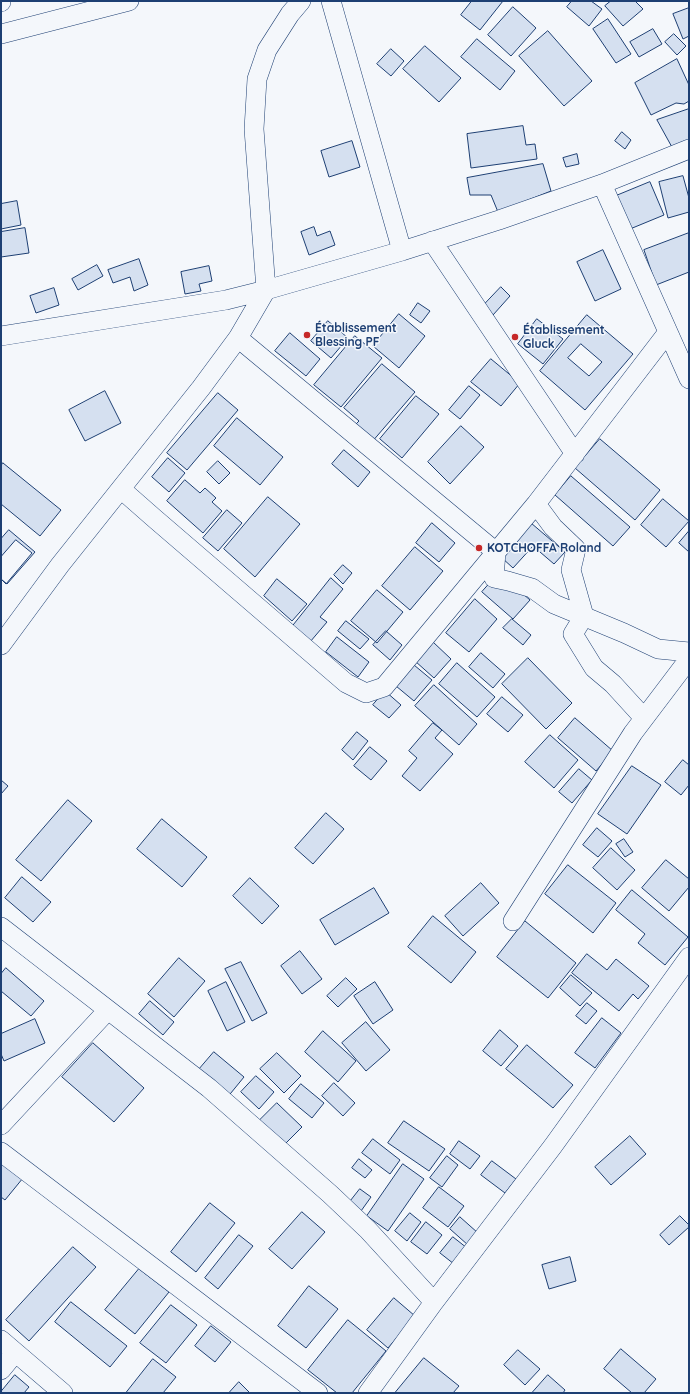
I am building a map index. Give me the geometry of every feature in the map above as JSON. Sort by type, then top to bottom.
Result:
[{"type":"street","points":[[1,34],[129,1]]},
{"type":"street","points":[[1,645],[60,565],[201,388],[238,338],[266,290],[254,129],[257,79],[267,50],[290,14],[301,1]]},
{"type":"street","points":[[331,1],[402,251]]},
{"type":"street","points":[[1,336],[226,300],[266,290],[432,242],[499,220],[602,184],[689,149]]},
{"type":"street","points":[[602,184],[689,379]]},
{"type":"street","points":[[432,242],[575,454]]},
{"type":"street","points":[[121,488],[346,683],[366,693],[384,687],[536,504],[668,332]]},
{"type":"street","points":[[238,338],[496,552]]},
{"type":"street","points":[[536,504],[553,527],[576,549],[571,570],[584,616],[573,634],[594,668],[613,684],[644,718]]},
{"type":"street","points":[[496,552],[494,578],[508,580],[532,588],[554,604],[658,649],[689,652]]},
{"type":"street","points":[[513,921],[620,753],[644,718],[689,659]]},
{"type":"street","points":[[1,927],[209,1088],[330,1194],[368,1230],[434,1302]]},
{"type":"street","points":[[368,1393],[434,1302],[552,1146],[689,957]]},
{"type":"street","points":[[1,1125],[108,1010]]},
{"type":"street","points":[[1,1152],[318,1393]]},
{"type":"street","points":[[1,1340],[63,1393]]},
{"type":"street","points":[[1,1370],[15,1352]]},
{"type":"building","points":[[472,1],[503,1],[480,30],[461,15]]},
{"type":"building","points":[[572,1],[591,1],[602,9],[589,26],[567,7]]},
{"type":"building","points":[[611,1],[635,1],[643,9],[623,26],[605,6]]},
{"type":"building","points":[[513,7],[536,28],[511,56],[488,35]]},
{"type":"building","points":[[689,8],[689,36],[683,39],[673,14]]},
{"type":"building","points":[[608,19],[631,54],[616,63],[593,29]]},
{"type":"building","points":[[653,29],[662,44],[639,57],[630,42]]},
{"type":"building","points":[[548,31],[592,81],[564,106],[519,56]]},
{"type":"building","points":[[674,34],[686,46],[677,55],[665,42]]},
{"type":"building","points":[[477,39],[515,71],[500,90],[461,57]]},
{"type":"building","points":[[425,46],[461,78],[439,102],[403,69]]},
{"type":"building","points":[[391,49],[404,61],[391,76],[377,64]]},
{"type":"building","points":[[677,59],[689,85],[689,101],[684,104],[676,103],[651,115],[635,83]]},
{"type":"building","points":[[689,109],[689,142],[673,149],[657,120]]},
{"type":"building","points":[[523,126],[526,145],[535,144],[537,159],[471,168],[467,134]]},
{"type":"building","points":[[622,132],[631,140],[625,149],[615,141]]},
{"type":"building","points":[[352,141],[360,167],[329,177],[321,151]]},
{"type":"building","points":[[577,154],[579,164],[566,167],[563,158]]},
{"type":"building","points":[[543,164],[551,191],[498,212],[491,195],[470,195],[467,178]]},
{"type":"building","points":[[683,176],[689,198],[689,212],[668,218],[659,182]]},
{"type":"building","points":[[650,182],[664,215],[630,229],[616,196]]},
{"type":"building","points":[[17,201],[21,225],[1,229],[1,204]]},
{"type":"building","points":[[314,227],[317,236],[330,231],[335,245],[309,255],[301,232]]},
{"type":"building","points":[[25,228],[29,253],[1,257],[1,232]]},
{"type":"building","points":[[689,233],[689,272],[656,285],[644,250]]},
{"type":"building","points":[[603,250],[621,289],[595,301],[577,262]]},
{"type":"building","points":[[139,259],[148,285],[134,291],[130,277],[113,283],[108,270]]},
{"type":"building","points":[[97,265],[103,276],[78,290],[72,279]]},
{"type":"building","points":[[209,266],[212,281],[199,284],[201,291],[185,294],[181,272]]},
{"type":"building","points":[[501,287],[510,296],[493,315],[483,306]]},
{"type":"building","points":[[54,288],[59,305],[36,313],[30,296]]},
{"type":"building","points":[[418,303],[430,311],[421,323],[410,315]]},
{"type":"building","points":[[399,314],[425,336],[399,368],[373,346]]},
{"type":"building","points":[[587,315],[633,354],[585,410],[540,371]]},
{"type":"building","points":[[537,319],[563,339],[543,364],[518,344]]},
{"type":"building","points":[[328,321],[348,338],[331,358],[311,341]]},
{"type":"building","points":[[290,333],[320,359],[306,376],[275,351]]},
{"type":"building","points":[[355,336],[382,358],[341,407],[314,385]]},
{"type":"building","points":[[581,344],[602,362],[589,376],[568,358]]},
{"type":"building","points":[[491,359],[520,383],[501,406],[471,382]]},
{"type":"building","points":[[382,364],[415,392],[371,443],[353,427],[359,421],[344,408]]},
{"type":"building","points":[[469,386],[480,395],[460,419],[449,410]]},
{"type":"building","points":[[105,391],[121,423],[85,441],[69,410]]},
{"type":"building","points":[[218,393],[238,410],[187,470],[167,453]]},
{"type":"building","points":[[416,396],[439,414],[402,458],[380,439]]},
{"type":"building","points":[[237,418],[283,457],[260,485],[214,446]]},
{"type":"building","points":[[461,426],[484,447],[450,484],[428,462]]},
{"type":"building","points":[[600,439],[660,490],[635,520],[575,468]]},
{"type":"building","points":[[344,450],[370,472],[358,487],[332,464]]},
{"type":"building","points":[[168,458],[185,473],[169,492],[152,477]]},
{"type":"building","points":[[218,461],[230,473],[219,484],[207,472]]},
{"type":"building","points":[[3,463],[61,510],[40,536],[1,504],[1,466]]},
{"type":"building","points":[[571,476],[630,527],[613,546],[555,495]]},
{"type":"building","points":[[185,480],[200,493],[205,488],[216,498],[212,502],[222,511],[203,533],[167,501]]},
{"type":"building","points":[[268,497],[300,524],[255,577],[224,549]]},
{"type":"building","points":[[663,499],[689,521],[666,547],[641,525]]},
{"type":"building","points":[[227,510],[242,523],[218,551],[203,538]]},
{"type":"building","points":[[432,523],[455,543],[439,562],[416,543]]},
{"type":"building","points":[[531,523],[565,552],[554,564],[533,546],[513,568],[501,557]]},
{"type":"building","points":[[9,530],[35,552],[7,584],[1,579],[1,539]]},
{"type":"building","points":[[689,531],[689,552],[679,543]]},
{"type":"building","points":[[16,540],[32,553],[6,584],[1,579],[1,557]]},
{"type":"building","points":[[415,547],[443,571],[410,610],[382,586]]},
{"type":"building","points":[[343,565],[352,573],[343,584],[334,575]]},
{"type":"building","points":[[499,573],[530,600],[513,619],[482,592]]},
{"type":"building","points":[[331,578],[343,589],[320,617],[327,622],[310,642],[292,627]]},
{"type":"building","points":[[277,579],[307,604],[292,621],[264,596]]},
{"type":"building","points":[[377,590],[403,612],[377,643],[351,621]]},
{"type":"building","points":[[475,599],[497,619],[469,652],[446,633]]},
{"type":"building","points":[[512,619],[531,635],[523,645],[503,628]]},
{"type":"building","points":[[346,621],[369,639],[360,649],[338,631]]},
{"type":"building","points":[[386,631],[402,645],[390,660],[373,645]]},
{"type":"building","points":[[337,637],[369,662],[358,677],[326,652]]},
{"type":"building","points":[[433,642],[451,659],[434,678],[415,661]]},
{"type":"building","points":[[481,653],[505,674],[493,688],[469,667]]},
{"type":"building","points":[[528,658],[572,703],[546,729],[502,684]]},
{"type":"building","points":[[408,660],[432,680],[414,701],[390,681]]},
{"type":"building","points":[[457,663],[495,697],[477,717],[439,684]]},
{"type":"building","points":[[434,685],[477,724],[459,745],[415,706]]},
{"type":"building","points":[[385,691],[401,705],[389,718],[373,705]]},
{"type":"building","points":[[502,697],[523,715],[508,732],[487,714]]},
{"type":"building","points":[[575,718],[613,751],[596,771],[558,738]]},
{"type":"building","points":[[433,723],[442,730],[435,738],[453,754],[420,791],[402,776],[417,758],[409,751]]},
{"type":"building","points":[[357,732],[368,741],[353,760],[342,750]]},
{"type":"building","points":[[550,735],[578,760],[554,788],[525,762]]},
{"type":"building","points":[[370,747],[387,761],[371,780],[354,766]]},
{"type":"building","points":[[683,760],[689,765],[689,785],[681,795],[665,782]]},
{"type":"building","points":[[632,766],[661,785],[627,834],[598,814]]},
{"type":"building","points":[[579,769],[592,780],[572,803],[559,792]]},
{"type":"building","points":[[1,780],[8,786],[1,794]]},
{"type":"building","points":[[68,800],[92,821],[41,881],[16,860]]},
{"type":"building","points":[[326,813],[344,829],[313,864],[295,848]]},
{"type":"building","points":[[162,819],[207,857],[182,887],[137,849]]},
{"type":"building","points":[[597,828],[612,841],[598,857],[583,845]]},
{"type":"building","points":[[624,839],[633,852],[625,857],[616,844]]},
{"type":"building","points":[[611,848],[635,870],[617,890],[593,868]]},
{"type":"building","points":[[666,860],[689,879],[689,887],[669,911],[642,888]]},
{"type":"building","points":[[568,865],[616,903],[593,933],[545,894]]},
{"type":"building","points":[[22,877],[51,902],[33,922],[5,898]]},
{"type":"building","points":[[250,878],[279,906],[262,924],[233,896]]},
{"type":"building","points":[[481,883],[499,903],[463,936],[445,916]]},
{"type":"building","points":[[374,888],[389,913],[335,945],[320,920]]},
{"type":"building","points":[[632,890],[688,937],[665,965],[638,943],[645,934],[616,910]]},
{"type":"building","points":[[433,916],[476,952],[451,983],[408,947]]},
{"type":"building","points":[[525,921],[576,963],[548,998],[497,957]]},
{"type":"building","points":[[300,951],[322,979],[302,994],[281,966]]},
{"type":"building","points":[[587,954],[607,970],[616,959],[649,986],[638,999],[633,994],[619,1011],[572,973]]},
{"type":"building","points":[[179,958],[205,981],[174,1017],[148,994]]},
{"type":"building","points":[[241,962],[267,1013],[252,1021],[225,969]]},
{"type":"building","points":[[6,968],[44,1001],[31,1016],[1,991],[1,974]]},
{"type":"building","points":[[571,975],[592,993],[580,1006],[560,988]]},
{"type":"building","points":[[346,978],[357,989],[338,1007],[327,996]]},
{"type":"building","points":[[226,982],[245,1022],[227,1031],[208,991]]},
{"type":"building","points":[[375,982],[393,1010],[373,1024],[354,996]]},
{"type":"building","points":[[150,1001],[174,1022],[163,1035],[139,1014]]},
{"type":"building","points":[[587,1003],[597,1011],[586,1024],[576,1016]]},
{"type":"building","points":[[602,1018],[621,1033],[595,1068],[575,1053]]},
{"type":"building","points":[[35,1019],[45,1043],[4,1061],[1,1054],[1,1034]]},
{"type":"building","points":[[366,1022],[390,1050],[366,1071],[342,1043]]},
{"type":"building","points":[[500,1030],[518,1046],[501,1066],[483,1051]]},
{"type":"building","points":[[323,1031],[356,1061],[338,1082],[305,1052]]},
{"type":"building","points":[[93,1043],[144,1088],[114,1122],[62,1077]]},
{"type":"building","points":[[527,1045],[573,1085],[553,1108],[506,1069]]},
{"type":"building","points":[[214,1052],[244,1077],[226,1099],[196,1073]]},
{"type":"building","points":[[277,1053],[301,1076],[284,1093],[260,1069]]},
{"type":"building","points":[[256,1076],[274,1092],[259,1109],[241,1092]]},
{"type":"building","points":[[334,1083],[355,1103],[343,1116],[322,1096]]},
{"type":"building","points":[[301,1084],[324,1103],[312,1118],[289,1099]]},
{"type":"building","points":[[277,1103],[302,1127],[284,1145],[259,1121]]},
{"type":"building","points":[[404,1121],[445,1149],[429,1171],[388,1143]]},
{"type":"building","points":[[630,1136],[646,1154],[611,1185],[595,1167]]},
{"type":"building","points":[[373,1139],[400,1160],[390,1174],[362,1153]]},
{"type":"building","points":[[459,1141],[480,1156],[470,1169],[450,1154]]},
{"type":"building","points":[[447,1156],[458,1165],[442,1187],[430,1178]]},
{"type":"building","points":[[359,1159],[372,1170],[365,1178],[352,1168]]},
{"type":"building","points":[[1,1160],[23,1178],[5,1200],[1,1197]]},
{"type":"building","points":[[492,1161],[516,1179],[505,1193],[481,1175]]},
{"type":"building","points":[[403,1164],[424,1179],[388,1231],[367,1216]]},
{"type":"building","points":[[439,1187],[464,1206],[448,1227],[423,1208]]},
{"type":"building","points":[[360,1189],[371,1197],[361,1211],[349,1203]]},
{"type":"building","points":[[210,1203],[235,1223],[196,1272],[171,1252]]},
{"type":"building","points":[[302,1212],[325,1232],[292,1269],[269,1249]]},
{"type":"building","points":[[410,1213],[421,1222],[407,1241],[395,1231]]},
{"type":"building","points":[[680,1216],[689,1225],[689,1227],[669,1245],[660,1235]]},
{"type":"building","points":[[460,1217],[478,1233],[468,1245],[450,1229]]},
{"type":"building","points":[[426,1222],[442,1235],[427,1254],[411,1242]]},
{"type":"building","points":[[239,1235],[253,1246],[218,1289],[205,1278]]},
{"type":"building","points":[[453,1237],[467,1248],[454,1264],[440,1253]]},
{"type":"building","points":[[73,1247],[96,1267],[29,1341],[6,1320]]},
{"type":"building","points":[[570,1257],[576,1281],[549,1289],[542,1265]]},
{"type":"building","points":[[139,1269],[169,1292],[135,1334],[105,1310]]},
{"type":"building","points":[[309,1286],[338,1309],[306,1348],[278,1326]]},
{"type":"building","points":[[394,1298],[415,1316],[388,1348],[367,1330]]},
{"type":"building","points":[[71,1302],[127,1346],[110,1367],[55,1322]]},
{"type":"building","points":[[171,1305],[197,1325],[166,1363],[140,1343]]},
{"type":"building","points":[[348,1320],[386,1351],[352,1393],[337,1393],[308,1370]]},
{"type":"building","points":[[211,1326],[231,1342],[215,1362],[195,1346]]},
{"type":"building","points":[[621,1349],[656,1379],[644,1393],[632,1393],[604,1369]]},
{"type":"building","points":[[518,1350],[540,1369],[525,1385],[504,1365]]},
{"type":"building","points":[[424,1358],[459,1386],[453,1393],[395,1393]]},
{"type":"building","points":[[153,1359],[176,1377],[163,1393],[126,1393]]},
{"type":"building","points":[[15,1375],[29,1387],[24,1393],[1,1392]]},
{"type":"building","points":[[548,1375],[565,1390],[563,1393],[532,1393]]},
{"type":"building","points":[[239,1382],[250,1393],[229,1393]]},
{"type":"place","name":"Établissement Blessing PF","points":[[307,335]]},
{"type":"place","name":"Établissement Gluck","points":[[515,337]]},
{"type":"place","name":"KOTCHOFFA Roland","points":[[479,548]]}]
